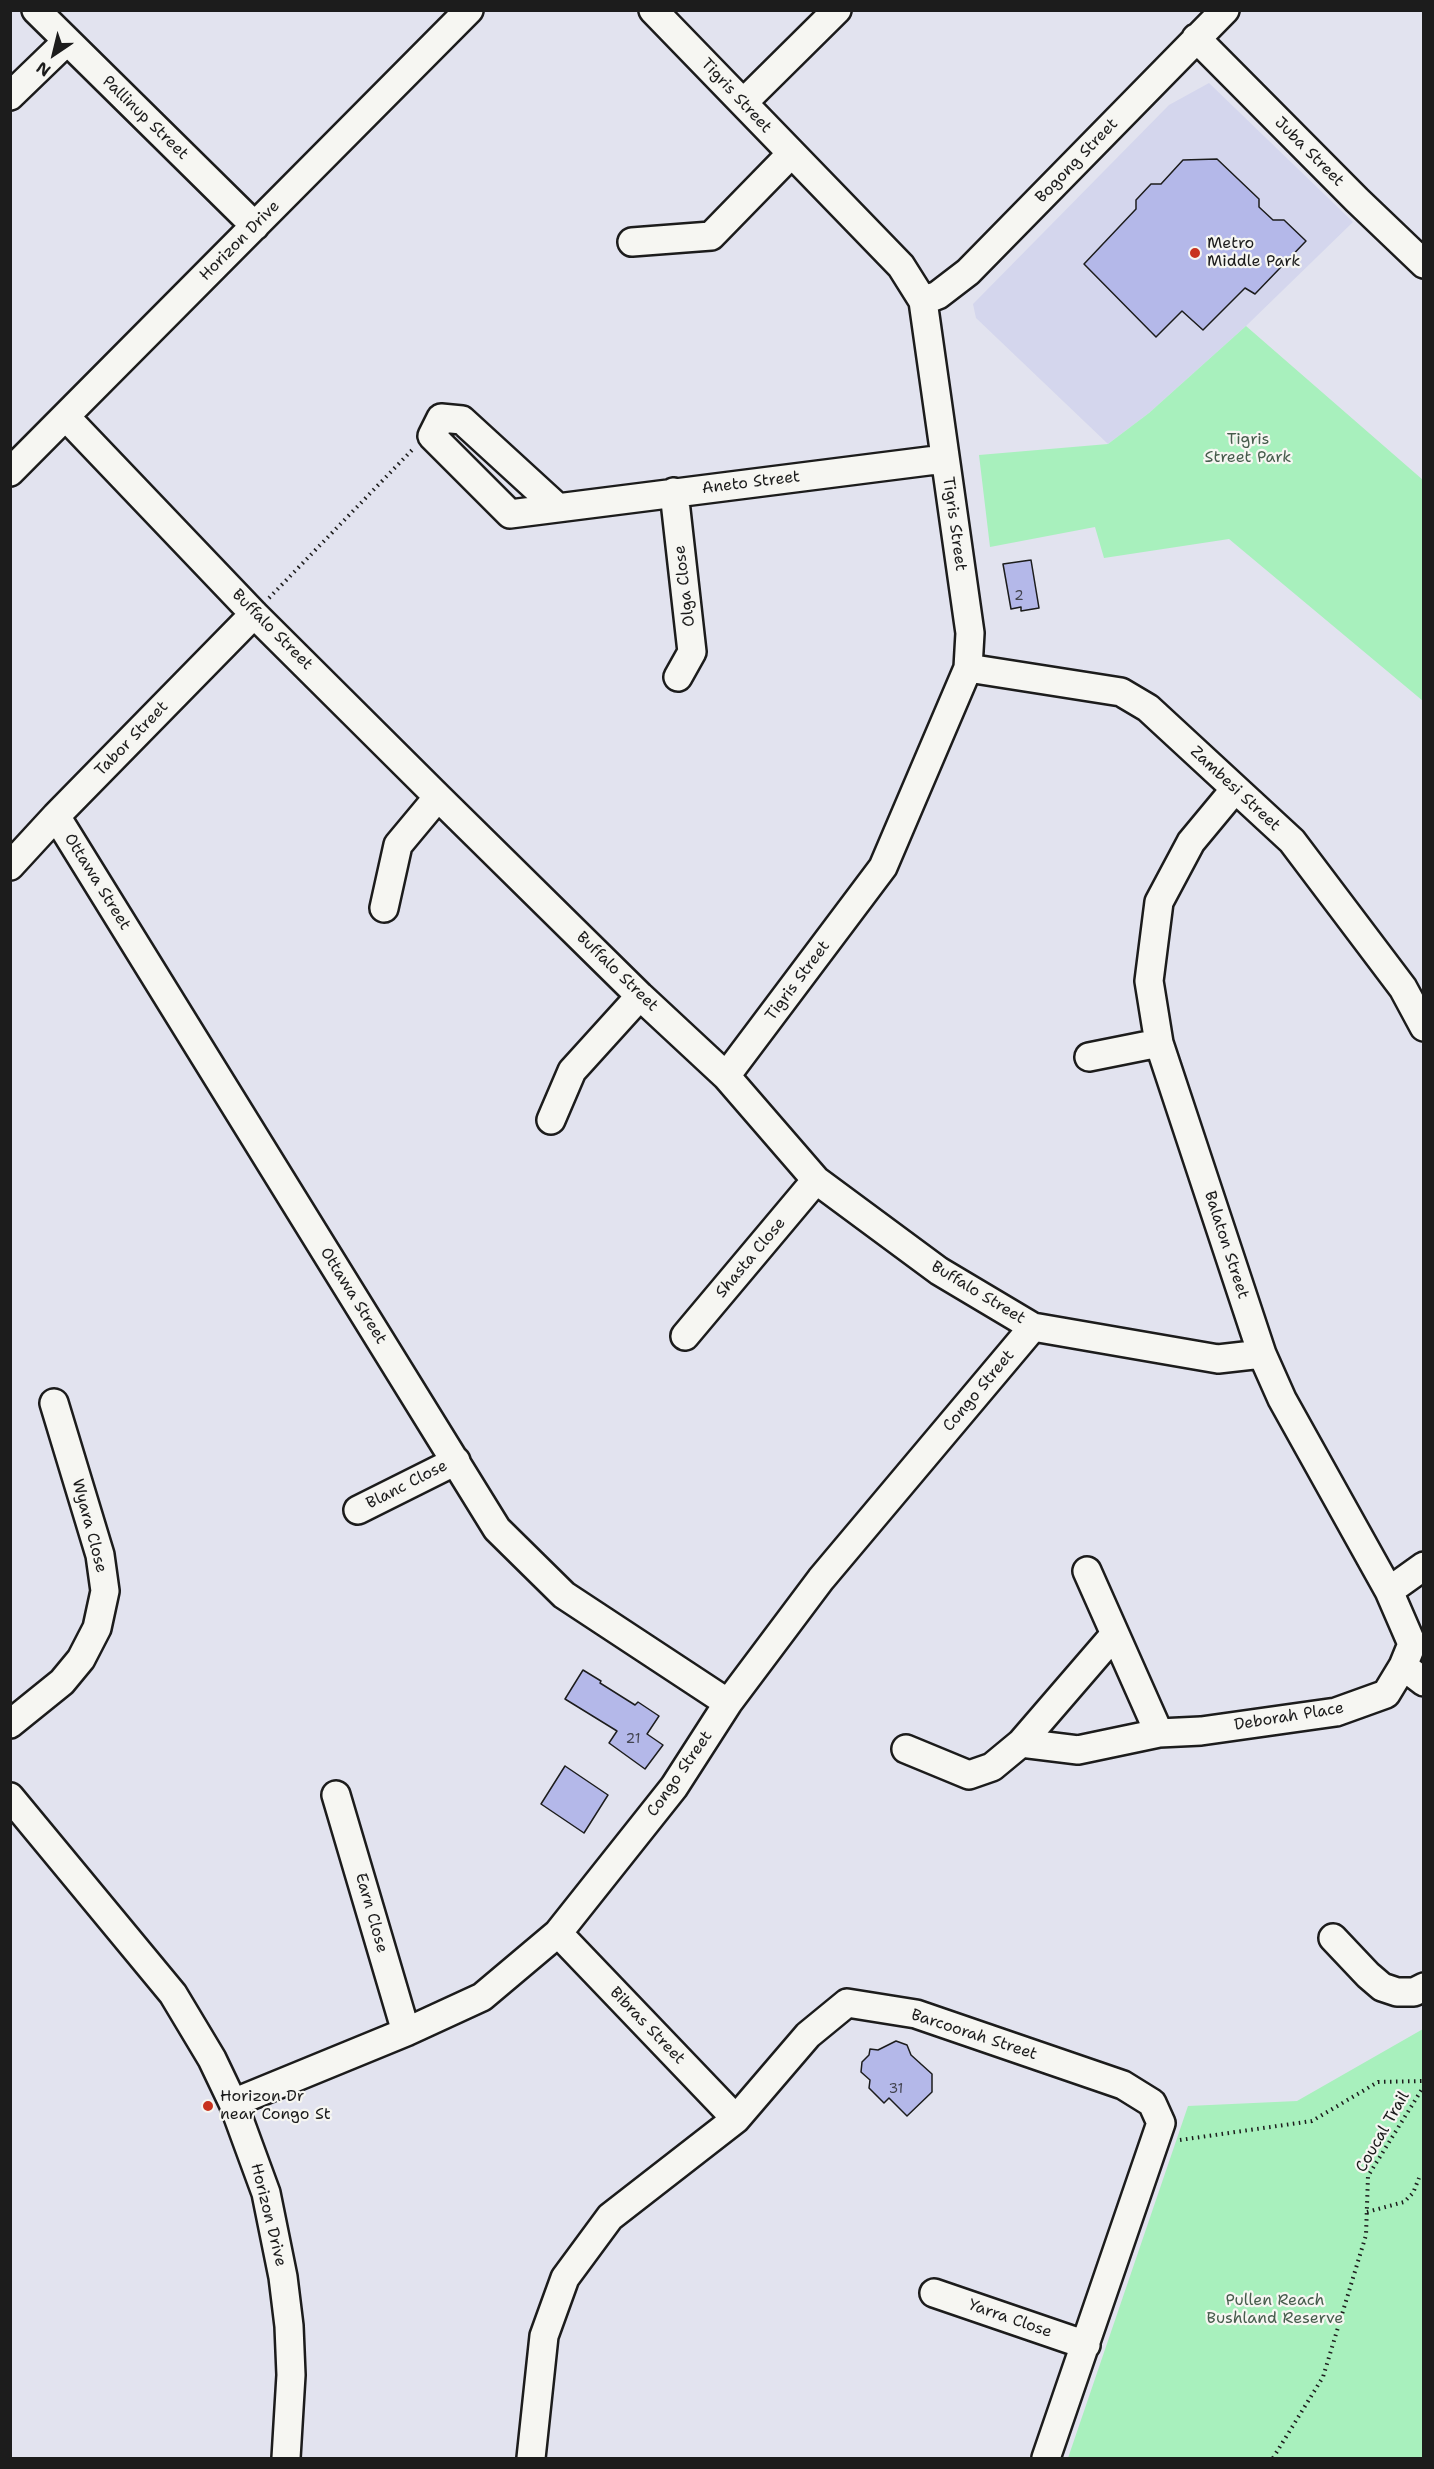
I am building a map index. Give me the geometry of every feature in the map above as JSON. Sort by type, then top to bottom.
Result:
[{"type":"street","name":"Pallinup Street","points":[[36,10],[255,226]]},
{"type":"street","name":"Horizon Drive","points":[[10,472],[469,10]]},
{"type":"street","name":"Tigris Street","points":[[653,10],[901,266],[923,301],[970,633],[968,668],[883,867],[726,1076]]},
{"type":"street","points":[[744,102],[837,10]]},
{"type":"street","name":"Bogong Street","points":[[923,301],[938,296],[968,272],[1225,10]]},
{"type":"street","name":"Juba Street","points":[[1196,38],[1424,264]]},
{"type":"street","points":[[10,96],[67,41]]},
{"type":"street","points":[[632,242],[711,236],[791,154]]},
{"type":"street","name":"Buffalo Street","points":[[66,417],[254,614],[640,996],[726,1076],[816,1180],[939,1271],[1033,1327],[1218,1359],[1262,1354]]},
{"type":"street","points":[[432,436],[441,418],[462,420],[557,507]]},
{"type":"street","name":"Aneto Street","points":[[432,436],[510,514],[944,459]]},
{"type":"street","name":"Olga Close","points":[[674,492],[692,652],[678,677]]},
{"type":"street","name":"Tabor Street","points":[[10,866],[254,614]]},
{"type":"street","name":"Zambesi Street","points":[[968,668],[1120,692],[1148,708],[1292,841],[1403,988],[1424,1027]]},
{"type":"street","name":"Balaton Street","points":[[1235,789],[1191,842],[1159,902],[1149,981],[1159,1043],[1262,1354],[1282,1399],[1389,1591],[1412,1644],[1413,1674]]},
{"type":"street","points":[[384,908],[398,845],[438,797]]},
{"type":"street","name":"Ottawa Street","points":[[56,816],[497,1529],[564,1595],[728,1703]]},
{"type":"street","points":[[551,1120],[572,1071],[640,996]]},
{"type":"street","points":[[1089,1057],[1159,1043]]},
{"type":"street","name":"Shasta Close","points":[[685,1336],[816,1180]]},
{"type":"street","name":"Congo Street","points":[[233,2103],[406,2032],[482,1997],[558,1934],[674,1787],[728,1703],[821,1579],[1033,1327]]},
{"type":"street","name":"Wyara Close","points":[[10,1724],[62,1682],[81,1659],[97,1628],[105,1591],[100,1555],[54,1403]]},
{"type":"street","name":"Blanc Close","points":[[358,1510],[456,1461]]},
{"type":"street","points":[[1389,1591],[1424,1566]]},
{"type":"street","points":[[1087,1572],[1159,1733]]},
{"type":"street","points":[[906,1749],[969,1775],[992,1767],[1021,1743],[1114,1634]]},
{"type":"street","name":"Deborah Place","points":[[1021,1743],[1078,1750],[1159,1733],[1201,1731],[1336,1712],[1386,1694],[1413,1674]]},
{"type":"street","name":"Earn Close","points":[[336,1795],[406,2032]]},
{"type":"street","name":"Horizon Drive","points":[[10,1797],[173,1994],[212,2059],[233,2103],[266,2193],[283,2277],[289,2326],[291,2375],[286,2458]]},
{"type":"street","name":"Bibras Street","points":[[558,1934],[736,2119]]},
{"type":"street","points":[[1333,1938],[1382,1987],[1397,1992],[1414,1992],[1424,1987]]},
{"type":"street","name":"Barcoorah Street","points":[[531,2458],[544,2336],[565,2278],[610,2217],[736,2119],[808,2035],[847,2003],[916,2014],[1123,2085],[1152,2103],[1161,2124],[1047,2458]]},
{"type":"street","name":"Yarra Close","points":[[934,2293],[1086,2345]]},
{"type":"path","points":[[254,614],[420,442],[432,436]]},
{"type":"path","points":[[1155,2144],[1312,2121],[1378,2082],[1424,2083]]},
{"type":"path","name":"Coucal Trail","points":[[1273,2458],[1323,2378],[1366,2235],[1368,2176],[1424,2083]]},
{"type":"path","points":[[1366,2212],[1404,2202],[1413,2193],[1419,2178]]},
{"type":"shaded area","points":[[1209,83],[1353,222],[1246,326],[1149,413],[1108,444],[976,318],[973,304],[1169,105]]},
{"type":"green space","name":"Tigris Street Park","points":[[1246,326],[1423,480],[1423,701],[1229,539],[1104,558],[1095,527],[990,547],[979,455],[1108,444],[1149,413]]},
{"type":"green space","name":"Pullen Reach Bushland Reserve","points":[[1423,2029],[1423,2458],[1068,2458],[1188,2106],[1297,2101]]},
{"type":"building","name":"Metro Middle Park","points":[[1217,159],[1259,199],[1259,207],[1273,220],[1284,220],[1306,241],[1255,294],[1245,288],[1203,330],[1182,311],[1156,337],[1084,264],[1136,209],[1136,200],[1151,184],[1161,184],[1183,160]]},
{"type":"building","points":[[1031,560],[1039,608],[1021,611],[1021,607],[1011,609],[1003,564]]},
{"type":"building","points":[[583,1670],[635,1705],[638,1702],[659,1716],[647,1734],[663,1745],[645,1769],[609,1743],[617,1731],[565,1699]]},
{"type":"building","points":[[565,1766],[608,1795],[584,1833],[541,1804]]},
{"type":"building","points":[[896,2041],[907,2045],[911,2055],[932,2074],[932,2092],[907,2116],[889,2098],[884,2103],[869,2088],[870,2080],[861,2072],[862,2062],[869,2055],[870,2049],[878,2050]]},
{"type":"place","name":"Metro Middle Park","points":[[1195,253]]},
{"type":"place","name":"Horizon Dr near Congo St","points":[[208,2106]]}]
